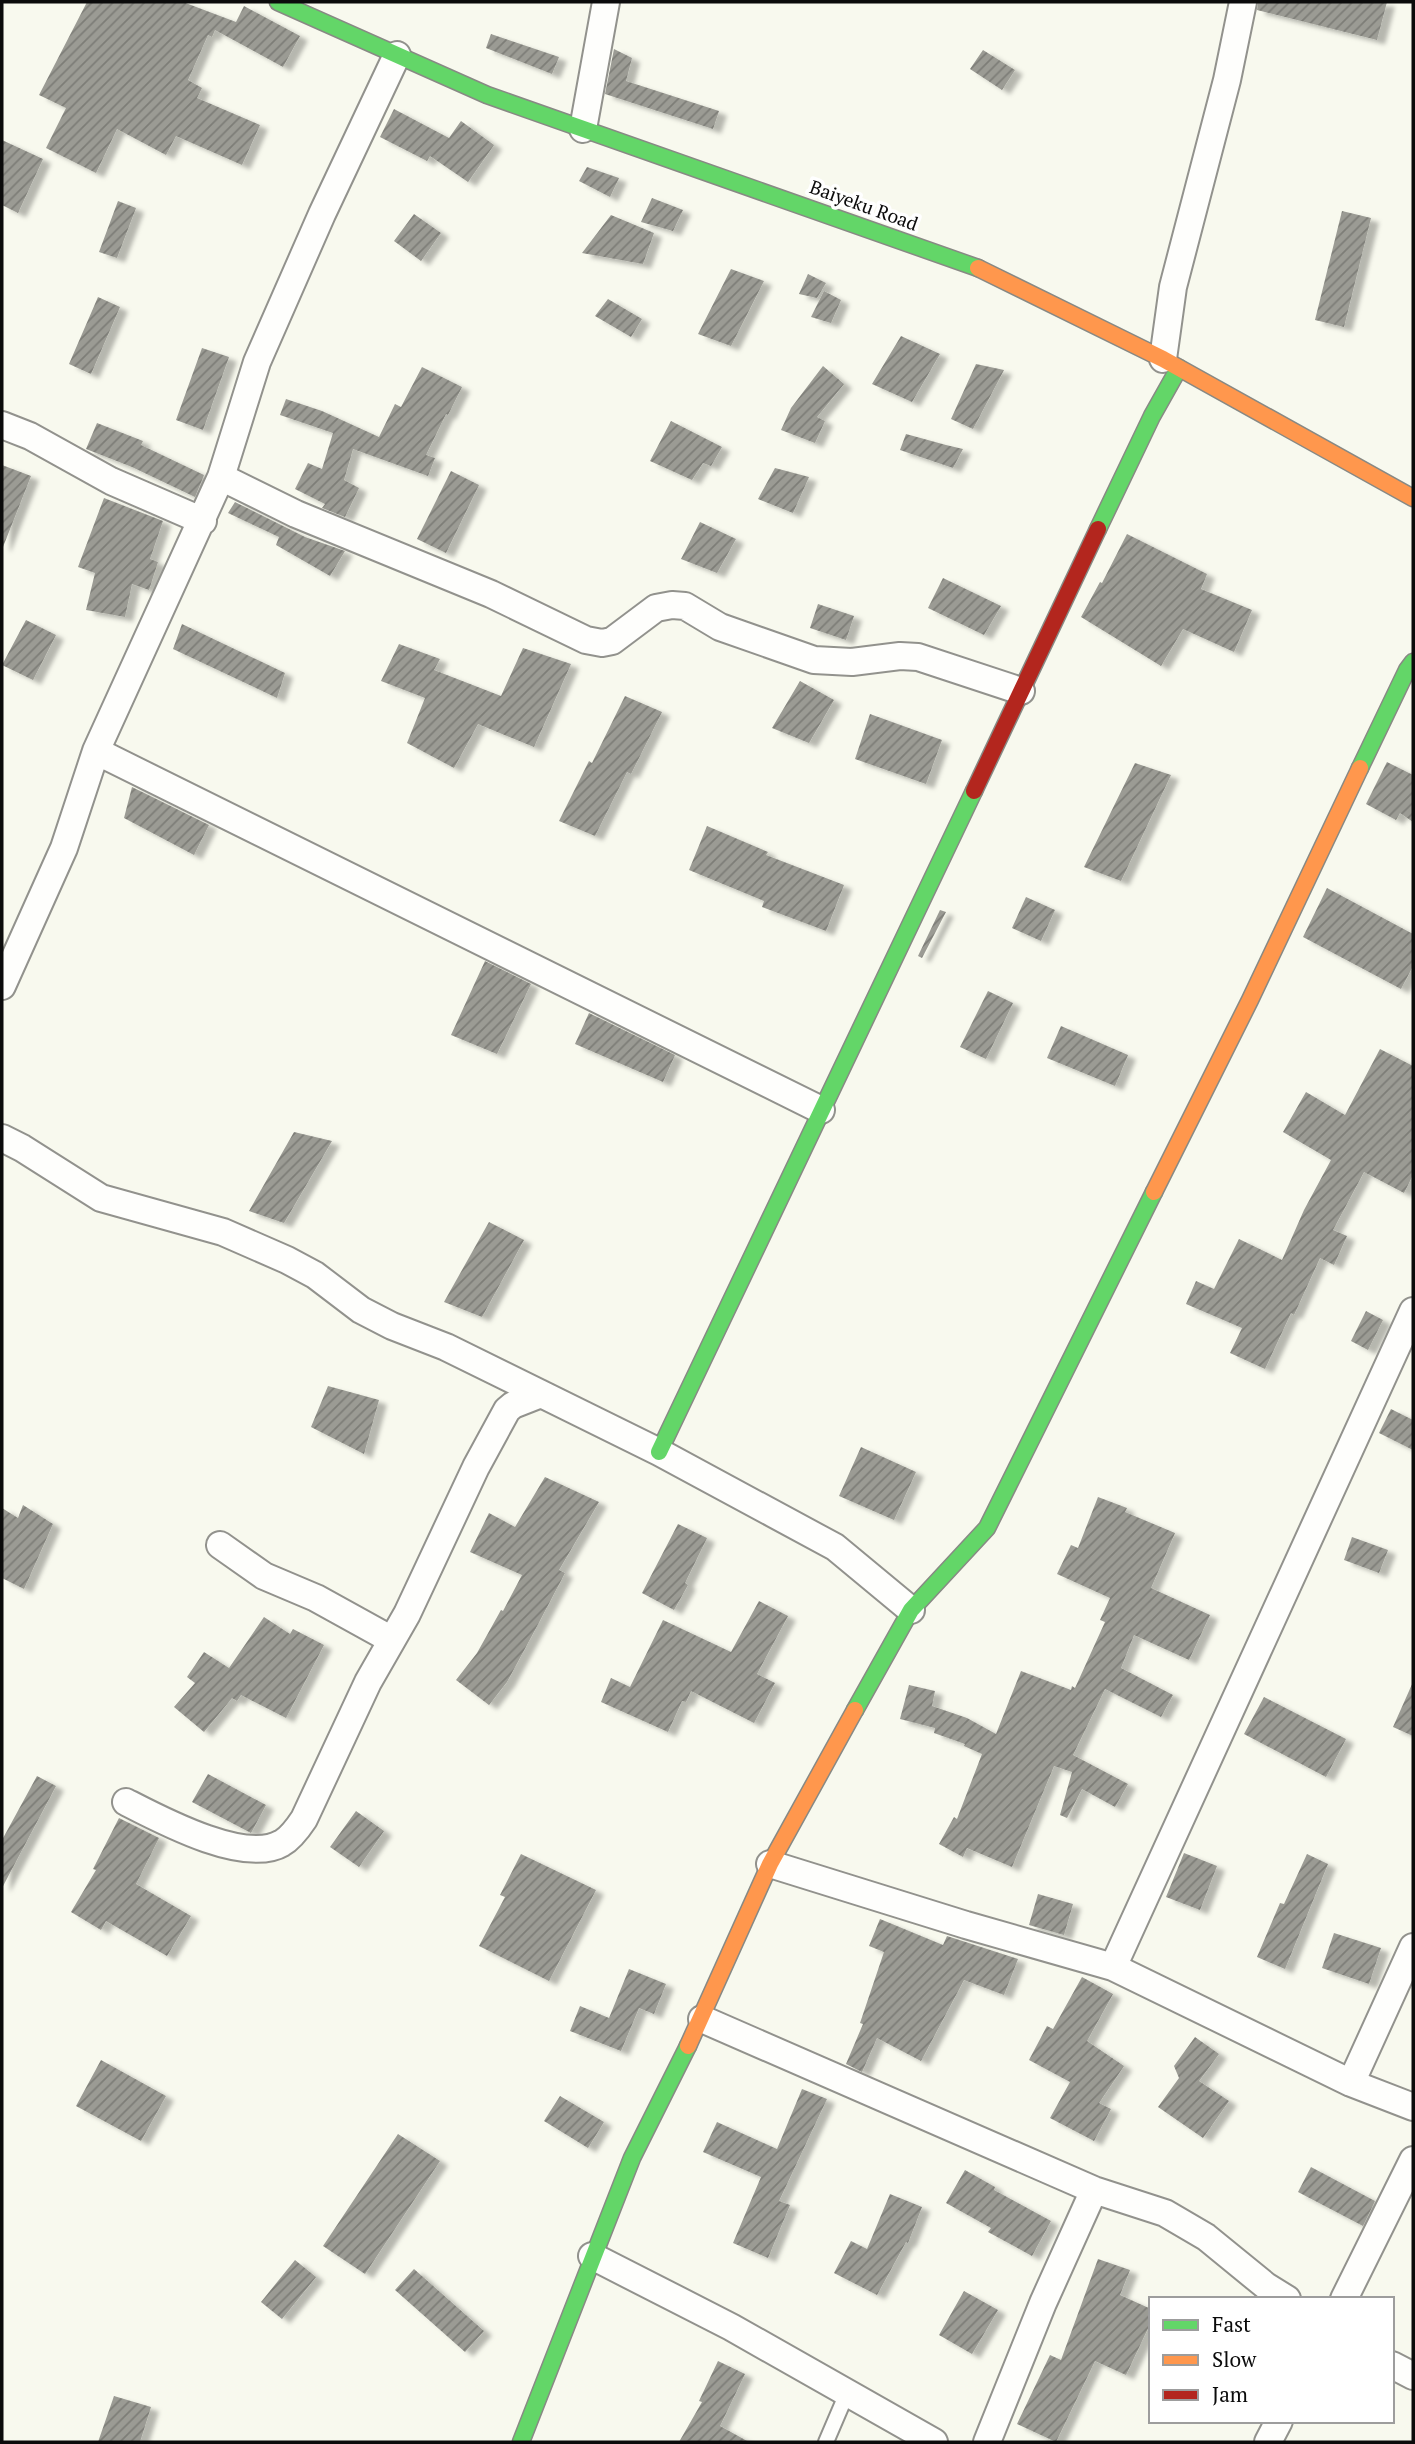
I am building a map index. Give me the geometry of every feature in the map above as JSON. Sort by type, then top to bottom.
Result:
[{"type":"street","name":"Baiyeku Road","points":[[278,2],[318,11],[397,55],[486,95],[983,270],[1171,363],[1413,498]]},
{"type":"street","points":[[583,129],[606,2]]},
{"type":"street","points":[[659,1452],[1152,415],[1171,363],[1173,287],[1227,80],[1243,2]]},
{"type":"street","points":[[2,986],[64,848],[96,751],[221,477],[257,362],[397,55]]},
{"type":"street","points":[[2,425],[40,441],[111,481],[203,521]]},
{"type":"street","points":[[221,477],[296,514],[491,594],[586,640],[601,643],[612,641],[656,608],[685,606],[720,627],[814,660],[852,662],[900,656],[918,657],[1021,691]]},
{"type":"street","points":[[521,2442],[632,2158],[702,2019],[771,1864],[911,1610],[987,1528],[1250,1000],[1401,682],[1413,662]]},
{"type":"street","points":[[96,751],[821,1110]]},
{"type":"street","points":[[2,1138],[101,1198],[223,1232],[287,1260],[315,1275],[361,1310],[392,1326],[446,1348],[659,1452],[835,1547],[911,1610]]},
{"type":"street","points":[[1113,1967],[1413,1311]]},
{"type":"street","points":[[126,1802],[176,1828],[252,1850],[281,1844],[293,1834],[304,1819],[368,1682],[407,1614],[476,1467],[507,1410],[541,1394]]},
{"type":"street","points":[[220,1545],[264,1576],[316,1598],[392,1640]]},
{"type":"street","points":[[771,1864],[886,1901],[1113,1967],[1351,2083],[1413,2107]]},
{"type":"street","points":[[1351,2083],[1413,1947]]},
{"type":"street","points":[[702,2019],[1094,2190],[1165,2213],[1206,2237],[1266,2286],[1284,2297]]},
{"type":"street","points":[[1345,2297],[1413,2160]]},
{"type":"street","points":[[987,2442],[1094,2190]]},
{"type":"street","points":[[592,2256],[731,2327],[934,2442]]},
{"type":"street","points":[[1394,2366],[1413,2376]]},
{"type":"street","points":[[1268,2442],[1278,2423]]},
{"type":"lane","points":[[826,2442],[847,2393]]},
{"type":"building","points":[[87,2],[183,2],[236,22],[244,6],[300,36],[283,67],[215,30],[212,37],[208,35],[188,80],[202,88],[197,98],[260,125],[242,165],[176,136],[166,155],[117,129],[96,173],[46,148],[66,108],[39,95]]},
{"type":"building","points":[[1258,2],[1387,2],[1377,40],[1257,10]]},
{"type":"building","points":[[491,34],[559,57],[552,74],[486,48]]},
{"type":"building","points":[[614,49],[632,58],[626,81],[719,111],[713,129],[605,94]]},
{"type":"building","points":[[983,50],[1015,70],[1002,90],[970,69]]},
{"type":"building","points":[[394,109],[449,138],[461,121],[494,145],[468,182],[430,156],[427,161],[380,137]]},
{"type":"building","points":[[2,140],[43,159],[18,213],[2,205]]},
{"type":"building","points":[[587,167],[619,178],[610,197],[579,181]]},
{"type":"building","points":[[652,198],[683,210],[673,231],[641,222]]},
{"type":"building","points":[[118,201],[136,208],[117,258],[99,252]]},
{"type":"building","points":[[1342,211],[1371,218],[1344,327],[1315,320]]},
{"type":"building","points":[[414,214],[441,233],[421,261],[394,241]]},
{"type":"building","points":[[611,215],[654,233],[643,264],[582,253]]},
{"type":"building","points":[[731,269],[764,281],[731,346],[698,334]]},
{"type":"building","points":[[808,274],[826,283],[817,298],[799,294]]},
{"type":"building","points":[[824,291],[841,300],[831,323],[811,317]]},
{"type":"building","points":[[98,297],[120,307],[91,374],[69,364]]},
{"type":"building","points":[[608,299],[642,319],[631,337],[595,316]]},
{"type":"building","points":[[901,336],[940,354],[912,402],[872,384]]},
{"type":"building","points":[[202,348],[229,357],[203,430],[176,420]]},
{"type":"building","points":[[976,364],[1004,370],[973,429],[951,419]]},
{"type":"building","points":[[823,366],[844,384],[817,417],[825,421],[815,443],[781,430],[791,408]]},
{"type":"building","points":[[422,367],[462,387],[426,455],[435,458],[428,476],[353,449],[344,480],[359,488],[345,517],[322,508],[325,504],[295,489],[308,463],[322,469],[333,433],[280,415],[286,399],[322,411],[379,437],[395,404],[401,407]]},
{"type":"building","points":[[671,421],[722,447],[711,466],[703,463],[692,480],[650,461]]},
{"type":"building","points":[[97,423],[143,441],[141,445],[204,475],[195,497],[86,449]]},
{"type":"building","points":[[906,434],[963,449],[953,468],[900,450]]},
{"type":"building","points":[[2,465],[31,476],[3,547],[2,547]]},
{"type":"building","points":[[775,468],[809,477],[793,513],[758,499]]},
{"type":"building","points":[[451,471],[479,485],[446,553],[417,539]]},
{"type":"building","points":[[104,498],[163,521],[150,559],[158,562],[149,590],[132,584],[125,617],[86,610],[95,573],[78,567]]},
{"type":"building","points":[[235,502],[305,537],[345,551],[330,576],[276,545],[279,537],[228,513]]},
{"type":"building","points":[[700,522],[736,539],[717,573],[681,559]]},
{"type":"building","points":[[1127,534],[1207,574],[1201,589],[1252,610],[1234,652],[1183,629],[1161,666],[1081,617]]},
{"type":"building","points":[[943,578],[1001,606],[984,635],[928,608]]},
{"type":"building","points":[[818,604],[854,616],[846,640],[810,628]]},
{"type":"building","points":[[26,620],[56,635],[33,680],[2,665]]},
{"type":"building","points":[[182,624],[285,673],[277,698],[173,649]]},
{"type":"building","points":[[399,644],[440,659],[434,670],[501,696],[523,648],[571,664],[534,747],[478,724],[454,768],[407,743],[425,698],[381,681]]},
{"type":"building","points":[[800,681],[834,700],[809,743],[772,728]]},
{"type":"building","points":[[625,696],[662,712],[631,774],[627,772],[595,836],[559,821],[589,761],[592,763]]},
{"type":"building","points":[[870,714],[942,740],[926,784],[855,759]]},
{"type":"building","points":[[1387,762],[1413,775],[1413,822],[1400,813],[1396,820],[1366,804]]},
{"type":"building","points":[[1135,763],[1171,775],[1121,881],[1084,867]]},
{"type":"building","points":[[132,787],[209,825],[194,855],[124,818]]},
{"type":"building","points":[[707,826],[768,852],[766,855],[844,885],[826,931],[762,907],[764,901],[689,870]]},
{"type":"building","points":[[1327,888],[1413,934],[1413,966],[1401,989],[1303,937]]},
{"type":"building","points":[[1026,897],[1055,910],[1041,941],[1012,928]]},
{"type":"building","points":[[940,910],[946,912],[922,958],[918,956]]},
{"type":"building","points":[[485,961],[531,984],[497,1054],[451,1035]]},
{"type":"building","points":[[988,991],[1013,1003],[986,1059],[960,1047]]},
{"type":"building","points":[[589,1013],[675,1055],[663,1082],[575,1044]]},
{"type":"building","points":[[1061,1026],[1128,1055],[1115,1086],[1047,1058]]},
{"type":"building","points":[[1380,1049],[1413,1066],[1413,1175],[1404,1193],[1364,1172],[1333,1230],[1347,1236],[1334,1265],[1320,1258],[1265,1369],[1230,1353],[1242,1328],[1186,1304],[1196,1281],[1214,1289],[1239,1239],[1282,1260],[1304,1210],[1331,1160],[1283,1132],[1306,1092],[1345,1115]]},
{"type":"building","points":[[294,1132],[332,1141],[284,1223],[249,1211]]},
{"type":"building","points":[[489,1222],[524,1240],[482,1317],[444,1302]]},
{"type":"building","points":[[1366,1311],[1383,1320],[1368,1350],[1351,1341]]},
{"type":"building","points":[[328,1386],[379,1400],[364,1454],[311,1427]]},
{"type":"building","points":[[1391,1409],[1413,1420],[1413,1450],[1379,1433]]},
{"type":"building","points":[[861,1447],[916,1472],[894,1520],[839,1496]]},
{"type":"building","points":[[545,1477],[599,1502],[559,1570],[565,1573],[507,1682],[489,1705],[456,1680],[477,1653],[522,1575],[470,1552],[489,1513],[515,1527]]},
{"type":"building","points":[[1098,1497],[1127,1508],[1125,1512],[1175,1533],[1151,1588],[1210,1615],[1189,1660],[1134,1635],[1121,1668],[1173,1695],[1161,1717],[1105,1689],[1073,1755],[1128,1784],[1115,1807],[1082,1789],[1067,1818],[1060,1815],[1072,1772],[1054,1766],[1012,1867],[967,1848],[963,1857],[939,1844],[954,1817],[957,1819],[982,1754],[964,1746],[965,1744],[934,1733],[935,1728],[900,1719],[909,1685],[935,1691],[932,1706],[967,1718],[996,1734],[1021,1671],[1071,1690],[1072,1686],[1075,1688],[1105,1622],[1100,1620],[1110,1598],[1057,1574],[1071,1545],[1078,1548]]},
{"type":"building","points":[[23,1505],[53,1524],[24,1589],[2,1578],[2,1508],[18,1518]]},
{"type":"building","points":[[678,1524],[707,1538],[685,1583],[688,1585],[674,1610],[642,1593]]},
{"type":"building","points":[[1352,1537],[1388,1550],[1379,1573],[1344,1560]]},
{"type":"building","points":[[759,1601],[788,1616],[757,1674],[775,1683],[754,1723],[691,1691],[686,1702],[682,1701],[668,1732],[601,1702],[611,1678],[630,1687],[663,1620],[731,1652]]},
{"type":"building","points":[[264,1617],[290,1634],[293,1629],[324,1645],[286,1718],[241,1695],[237,1701],[232,1698],[204,1732],[174,1707],[195,1683],[187,1677],[204,1652],[229,1668]]},
{"type":"building","points":[[1413,1682],[1413,1736],[1393,1727]]},
{"type":"building","points":[[1264,1697],[1346,1739],[1326,1777],[1244,1734]]},
{"type":"building","points":[[208,1774],[266,1805],[251,1833],[192,1802]]},
{"type":"building","points":[[37,1776],[56,1786],[2,1888],[2,1840]]},
{"type":"building","points":[[356,1811],[384,1831],[359,1867],[330,1847]]},
{"type":"building","points":[[119,1818],[159,1838],[136,1884],[191,1916],[167,1956],[106,1921],[101,1930],[71,1912],[96,1870],[93,1869]]},
{"type":"building","points":[[1184,1853],[1217,1866],[1200,1910],[1166,1897]]},
{"type":"building","points":[[521,1854],[596,1890],[549,1981],[479,1946],[505,1897],[500,1895]]},
{"type":"building","points":[[1307,1854],[1328,1864],[1285,1969],[1257,1957],[1280,1903],[1284,1904]]},
{"type":"building","points":[[1038,1894],[1073,1904],[1064,1935],[1029,1925]]},
{"type":"building","points":[[880,1919],[943,1945],[947,1936],[1018,1959],[1004,1995],[964,1980],[921,2061],[877,2038],[862,2072],[846,2064],[863,2024],[860,2023],[884,1952],[869,1946]]},
{"type":"building","points":[[1334,1933],[1381,1948],[1369,1984],[1322,1968]]},
{"type":"building","points":[[629,1969],[666,1984],[654,2014],[639,2008],[621,2051],[570,2031],[580,2006],[609,2018]]},
{"type":"building","points":[[1082,1977],[1113,1994],[1087,2041],[1124,2066],[1099,2103],[1111,2109],[1094,2141],[1050,2118],[1070,2082],[1029,2060],[1047,2026],[1053,2029]]},
{"type":"building","points":[[1195,2037],[1219,2054],[1199,2081],[1229,2101],[1203,2138],[1158,2107],[1179,2078],[1174,2066]]},
{"type":"building","points":[[101,2060],[166,2096],[141,2141],[76,2106]]},
{"type":"building","points":[[802,2089],[827,2099],[779,2201],[790,2205],[768,2258],[733,2243],[761,2177],[703,2152],[717,2122],[777,2149]]},
{"type":"building","points":[[560,2096],[604,2122],[588,2148],[544,2121]]},
{"type":"building","points":[[398,2134],[440,2161],[365,2274],[323,2246]]},
{"type":"building","points":[[1311,2167],[1375,2201],[1363,2226],[1298,2192]]},
{"type":"building","points":[[965,2170],[995,2187],[994,2190],[1051,2221],[1032,2256],[988,2232],[991,2228],[946,2203]]},
{"type":"building","points":[[890,2194],[922,2207],[908,2243],[906,2242],[877,2295],[834,2273],[851,2241],[867,2249]]},
{"type":"building","points":[[1098,2259],[1130,2270],[1120,2295],[1149,2308],[1149,2326],[1126,2375],[1095,2361],[1056,2442],[1017,2424],[1050,2355],[1061,2360]]},
{"type":"building","points":[[295,2260],[316,2277],[282,2319],[261,2302]]},
{"type":"building","points":[[414,2269],[484,2331],[465,2352],[395,2290]]},
{"type":"building","points":[[964,2291],[998,2310],[972,2354],[939,2335]]},
{"type":"building","points":[[718,2361],[745,2374],[720,2426],[749,2442],[679,2442],[702,2402],[699,2401]]},
{"type":"building","points":[[114,2396],[151,2407],[140,2442],[98,2442]]},
{"type":"traffic: fast","points":[[278,2],[487,95],[978,268]]},
{"type":"traffic: fast","points":[[1098,529],[1152,416],[1179,368]]},
{"type":"traffic: fast","points":[[1360,768],[1413,662]]},
{"type":"traffic: fast","points":[[659,1452],[974,791]]},
{"type":"traffic: fast","points":[[855,1710],[911,1610],[987,1528],[1154,1192]]},
{"type":"traffic: fast","points":[[521,2442],[632,2158],[688,2046]]},
{"type":"traffic: slow","points":[[978,268],[1163,359],[1413,498]]},
{"type":"traffic: slow","points":[[1154,1192],[1250,1000],[1360,768]]},
{"type":"traffic: slow","points":[[688,2046],[770,1864],[855,1710]]},
{"type":"traffic: jam","points":[[974,791],[1098,529]]}]
